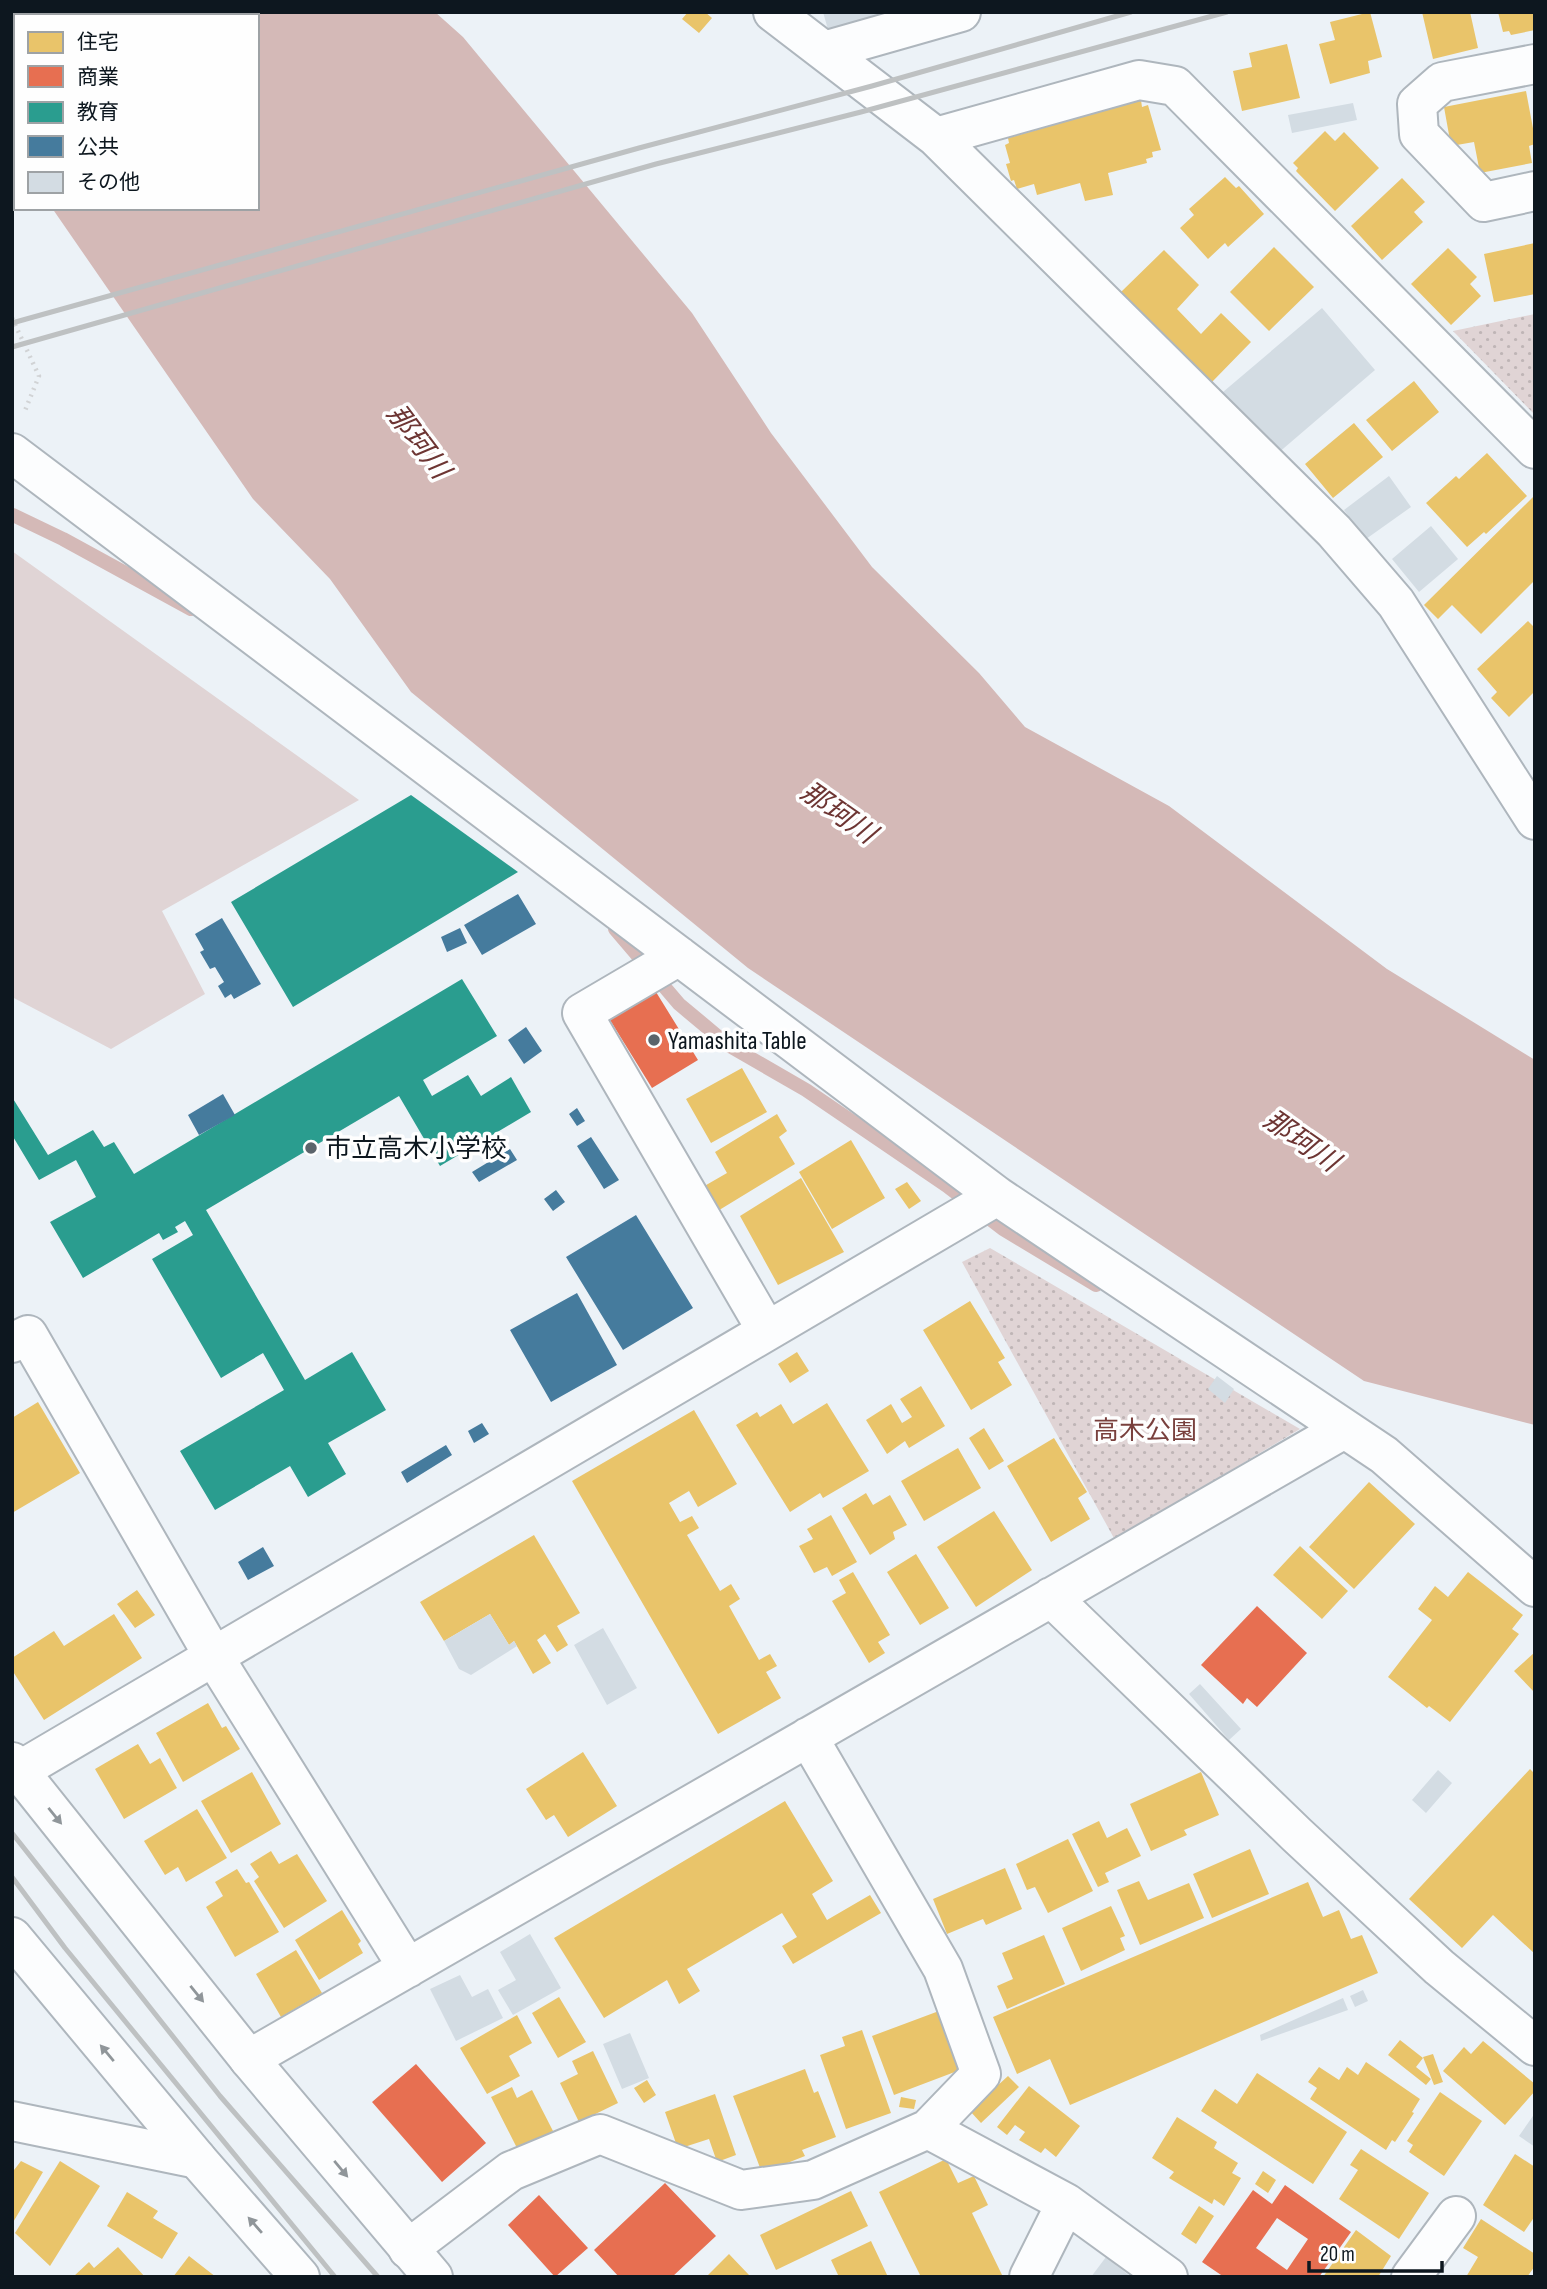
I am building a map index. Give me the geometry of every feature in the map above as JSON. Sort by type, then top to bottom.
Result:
[{"type":"street","points":[[773,12],[936,136],[1334,531],[1396,603],[1535,820]]},
{"type":"street","points":[[824,51],[961,12]]},
{"type":"street","points":[[1535,64],[1442,82],[1418,104],[1419,134],[1484,202],[1535,191]]},
{"type":"street","points":[[936,136],[1139,80],[1175,86],[1535,449]]},
{"type":"street","points":[[17,437],[679,956],[996,1196],[1384,1455],[1535,1587]]},
{"type":"street","points":[[679,956],[582,1013],[767,1331]]},
{"type":"street","points":[[433,2277],[249,2059],[15,1770],[214,1657],[996,1196]]},
{"type":"street","points":[[12,1343],[28,1335],[214,1657],[408,1968]]},
{"type":"street","points":[[249,2059],[1344,1429]]},
{"type":"street","points":[[1051,1597],[1297,1835],[1439,1966],[1535,2046]]},
{"type":"street","points":[[408,2249],[511,2171],[600,2134],[741,2190],[813,2180],[928,2129],[981,2074],[943,1969],[808,1737]]},
{"type":"street","points":[[12,1937],[197,2159],[300,2277]]},
{"type":"street","points":[[12,2121],[197,2159]]},
{"type":"street","points":[[928,2129],[1066,2203],[1168,2277]]},
{"type":"street","points":[[1029,2277],[1066,2203]]},
{"type":"street","points":[[1411,2277],[1456,2216]]},
{"type":"path","points":[[12,318],[39,376],[17,437]]},
{"type":"green space","points":[[1535,314],[1535,415],[1453,331]]},
{"type":"green space","points":[[12,551],[359,800],[162,911],[205,994],[111,1049],[12,997]]},
{"type":"green space","name":"高木公園","points":[[990,1248],[1300,1429],[1115,1540],[962,1262]]},
{"type":"water","name":"那珂川","points":[[12,12],[435,12],[463,37],[692,313],[771,433],[872,567],[979,673],[1025,727],[1169,806],[1387,969],[1535,1060],[1535,1425],[1364,1381],[748,968],[411,692],[330,579],[253,499],[53,210],[259,210],[259,14],[14,14],[14,151]]},
{"type":"building: 住宅","points":[[688,12],[705,12],[712,18],[699,33],[682,19]]},
{"type":"building: 住宅","points":[[1370,12],[1382,57],[1368,61],[1370,73],[1330,84],[1319,44],[1335,40],[1330,22]]},
{"type":"building: 住宅","points":[[1422,12],[1470,12],[1478,48],[1433,59]]},
{"type":"building: 住宅","points":[[1498,12],[1535,12],[1535,30],[1511,35],[1509,31],[1503,32]]},
{"type":"building: 住宅","points":[[1287,44],[1300,98],[1242,111],[1233,71],[1252,67],[1249,53]]},
{"type":"building: 住宅","points":[[1526,91],[1535,139],[1535,144],[1529,146],[1532,163],[1480,173],[1474,142],[1451,146],[1444,107]]},
{"type":"building: 住宅","points":[[1141,100],[1142,107],[1148,105],[1161,150],[1152,152],[1153,157],[1146,159],[1147,163],[1108,173],[1113,195],[1085,201],[1080,183],[1037,195],[1034,184],[1017,189],[1014,180],[1011,181],[1006,164],[1010,163],[1005,145],[1009,143],[1008,138]]},
{"type":"building: 住宅","points":[[1325,131],[1335,141],[1344,132],[1379,168],[1335,211],[1296,171],[1298,168],[1293,163]]},
{"type":"building: 住宅","points":[[1225,177],[1236,188],[1239,186],[1264,214],[1228,247],[1225,243],[1208,259],[1180,228],[1194,215],[1189,209]]},
{"type":"building: 住宅","points":[[1402,178],[1425,202],[1414,212],[1423,222],[1382,260],[1351,226]]},
{"type":"building: 住宅","points":[[1535,243],[1535,294],[1494,302],[1484,254]]},
{"type":"building: 住宅","points":[[1274,247],[1314,287],[1269,331],[1230,292]]},
{"type":"building: 住宅","points":[[1448,248],[1477,277],[1470,284],[1481,296],[1451,325],[1411,284]]},
{"type":"building: 住宅","points":[[1164,250],[1199,285],[1177,309],[1201,334],[1221,313],[1251,342],[1212,382],[1121,292]]},
{"type":"building: 住宅","points":[[1414,381],[1439,412],[1392,451],[1366,420]]},
{"type":"building: 住宅","points":[[1354,423],[1383,457],[1333,498],[1305,464]]},
{"type":"building: 住宅","points":[[1487,453],[1527,496],[1486,534],[1484,532],[1467,547],[1426,503],[1456,476],[1459,479]]},
{"type":"building: 住宅","points":[[1535,495],[1535,580],[1481,634],[1452,605],[1438,619],[1424,605]]},
{"type":"building: 住宅","points":[[1528,621],[1535,628],[1535,691],[1509,717],[1491,698],[1497,692],[1477,669]]},
{"type":"building: 住宅","points":[[742,1068],[767,1112],[711,1143],[686,1099]]},
{"type":"building: 住宅","points":[[777,1114],[787,1131],[779,1137],[795,1164],[716,1212],[701,1188],[727,1173],[715,1152]]},
{"type":"building: 住宅","points":[[851,1140],[885,1198],[832,1229],[799,1172]]},
{"type":"building: 住宅","points":[[801,1178],[844,1252],[778,1285],[740,1216]]},
{"type":"building: 住宅","points":[[907,1182],[921,1201],[909,1209],[895,1189]]},
{"type":"building: 住宅","points":[[970,1301],[1005,1358],[998,1362],[1012,1385],[971,1410],[923,1330]]},
{"type":"building: 住宅","points":[[797,1352],[809,1371],[790,1383],[778,1364]]},
{"type":"building: 住宅","points":[[921,1386],[945,1426],[909,1448],[905,1441],[887,1454],[866,1420],[891,1404],[902,1423],[912,1417],[900,1399]]},
{"type":"building: 住宅","points":[[38,1402],[80,1473],[12,1513],[12,1418]]},
{"type":"building: 住宅","points":[[827,1403],[869,1471],[823,1498],[820,1493],[790,1512],[736,1425],[757,1412],[760,1417],[781,1404],[793,1424]]},
{"type":"building: 住宅","points":[[694,1410],[737,1484],[698,1507],[689,1491],[669,1503],[680,1522],[692,1516],[699,1528],[687,1535],[720,1591],[731,1584],[740,1599],[729,1606],[759,1660],[770,1654],[777,1666],[766,1672],[781,1698],[718,1734],[572,1481]]},
{"type":"building: 住宅","points":[[984,1428],[1004,1461],[989,1470],[969,1438]]},
{"type":"building: 住宅","points":[[1054,1438],[1087,1492],[1078,1498],[1090,1519],[1051,1542],[1007,1466]]},
{"type":"building: 住宅","points":[[958,1448],[981,1488],[924,1521],[901,1481]]},
{"type":"building: 住宅","points":[[1369,1482],[1415,1524],[1354,1589],[1309,1547]]},
{"type":"building: 住宅","points":[[866,1493],[873,1505],[890,1495],[907,1525],[893,1532],[895,1539],[870,1555],[842,1508]]},
{"type":"building: 住宅","points":[[994,1511],[1032,1570],[976,1607],[937,1547]]},
{"type":"building: 住宅","points":[[831,1515],[857,1562],[832,1576],[827,1567],[814,1573],[799,1546],[813,1539],[807,1529]]},
{"type":"building: 住宅","points":[[534,1535],[580,1613],[557,1626],[568,1645],[557,1652],[545,1634],[537,1640],[551,1663],[533,1674],[514,1641],[509,1645],[490,1614],[444,1641],[420,1602]]},
{"type":"building: 住宅","points":[[1300,1546],[1348,1591],[1322,1619],[1273,1575]]},
{"type":"building: 住宅","points":[[916,1554],[949,1608],[920,1625],[887,1572]]},
{"type":"building: 住宅","points":[[853,1572],[890,1635],[878,1642],[885,1653],[869,1663],[832,1601],[846,1593],[839,1580]]},
{"type":"building: 住宅","points":[[1468,1572],[1523,1615],[1512,1629],[1519,1634],[1450,1722],[1429,1706],[1427,1708],[1388,1677],[1432,1620],[1418,1609],[1435,1586],[1448,1597]]},
{"type":"building: 住宅","points":[[137,1590],[155,1615],[135,1628],[117,1604]]},
{"type":"building: 住宅","points":[[114,1614],[142,1658],[44,1720],[12,1670],[12,1658],[54,1631],[64,1646]]},
{"type":"building: 住宅","points":[[1535,1652],[1535,1693],[1514,1671]]},
{"type":"building: 住宅","points":[[208,1703],[222,1728],[226,1726],[240,1749],[183,1782],[156,1733]]},
{"type":"building: 住宅","points":[[138,1744],[150,1764],[160,1758],[177,1788],[124,1819],[95,1769]]},
{"type":"building: 住宅","points":[[583,1752],[617,1806],[568,1837],[554,1815],[546,1820],[526,1789]]},
{"type":"building: 住宅","points":[[1530,1769],[1535,1774],[1535,1954],[1493,1915],[1462,1948],[1409,1899]]},
{"type":"building: 住宅","points":[[252,1772],[281,1824],[231,1853],[201,1801]]},
{"type":"building: 住宅","points":[[1201,1772],[1219,1815],[1184,1830],[1187,1835],[1151,1851],[1130,1804]]},
{"type":"building: 住宅","points":[[785,1801],[833,1881],[812,1894],[827,1920],[870,1895],[881,1913],[793,1964],[782,1946],[797,1937],[782,1913],[687,1969],[700,1991],[679,2004],[667,1980],[604,2018],[554,1938]]},
{"type":"building: 住宅","points":[[197,1809],[227,1858],[186,1882],[178,1867],[165,1875],[144,1841]]},
{"type":"building: 住宅","points":[[1099,1821],[1107,1838],[1127,1828],[1141,1856],[1105,1873],[1109,1882],[1098,1887],[1072,1834]]},
{"type":"building: 住宅","points":[[1068,1839],[1093,1891],[1048,1913],[1035,1887],[1027,1890],[1016,1864]]},
{"type":"building: 住宅","points":[[1250,1849],[1269,1894],[1212,1918],[1193,1874]]},
{"type":"building: 住宅","points":[[271,1851],[279,1864],[297,1854],[327,1901],[284,1928],[254,1881],[259,1877],[250,1864]]},
{"type":"building: 住宅","points":[[1005,1868],[1022,1909],[986,1925],[983,1919],[947,1934],[933,1899]]},
{"type":"building: 住宅","points":[[237,1869],[246,1883],[249,1882],[279,1932],[235,1957],[206,1907],[223,1896],[215,1882]]},
{"type":"building: 住宅","points":[[1139,1881],[1148,1900],[1189,1883],[1204,1918],[1140,1945],[1117,1890]]},
{"type":"building: 住宅","points":[[1308,1882],[1323,1917],[1339,1910],[1351,1939],[1362,1935],[1378,1973],[1070,2105],[1050,2059],[1017,2074],[993,2017]]},
{"type":"building: 住宅","points":[[1111,1906],[1125,1936],[1120,1938],[1125,1950],[1081,1971],[1062,1928]]},
{"type":"building: 住宅","points":[[342,1910],[361,1941],[358,1944],[363,1953],[319,1980],[295,1940]]},
{"type":"building: 住宅","points":[[1044,1935],[1065,1984],[1007,2009],[997,1986],[1013,1979],[1002,1953]]},
{"type":"building: 住宅","points":[[296,1950],[322,1993],[281,2017],[256,1974]]},
{"type":"building: 住宅","points":[[559,1997],[586,2042],[558,2058],[532,2013]]},
{"type":"building: 住宅","points":[[947,2008],[960,2070],[894,2095],[872,2036]]},
{"type":"building: 住宅","points":[[517,2015],[532,2043],[509,2056],[520,2076],[487,2094],[460,2048]]},
{"type":"building: 住宅","points":[[862,2030],[891,2113],[846,2129],[820,2055],[845,2046],[842,2037]]},
{"type":"building: 住宅","points":[[1400,2040],[1423,2058],[1416,2067],[1431,2079],[1426,2085],[1388,2055]]},
{"type":"building: 住宅","points":[[1483,2041],[1535,2084],[1535,2091],[1505,2125],[1443,2071],[1464,2047],[1471,2054]]},
{"type":"building: 住宅","points":[[593,2051],[618,2103],[579,2122],[560,2083],[578,2074],[572,2061]]},
{"type":"building: 住宅","points":[[1433,2054],[1443,2082],[1434,2085],[1423,2057]]},
{"type":"building: 住宅","points":[[1366,2062],[1420,2099],[1395,2142],[1392,2140],[1386,2150],[1310,2099],[1317,2088],[1308,2082],[1319,2067],[1339,2080],[1347,2067],[1358,2075]]},
{"type":"building: 住宅","points":[[805,2069],[814,2093],[818,2091],[836,2137],[802,2150],[805,2156],[762,2173],[733,2096]]},
{"type":"building: 住宅","points":[[1257,2073],[1347,2132],[1313,2184],[1201,2111],[1215,2089],[1237,2104]]},
{"type":"building: 住宅","points":[[1008,2076],[1019,2087],[981,2123],[970,2111]]},
{"type":"building: 住宅","points":[[647,2080],[656,2095],[644,2103],[634,2088]]},
{"type":"building: 住宅","points":[[1029,2086],[1080,2126],[1056,2157],[1045,2148],[1041,2153],[1019,2140],[1025,2132],[1015,2125],[1007,2135],[997,2127]]},
{"type":"building: 住宅","points":[[512,2087],[517,2098],[532,2090],[553,2131],[518,2150],[491,2097]]},
{"type":"building: 住宅","points":[[1440,2092],[1482,2121],[1444,2176],[1409,2152],[1413,2145],[1407,2141]]},
{"type":"building: 住宅","points":[[715,2094],[736,2155],[717,2162],[709,2139],[678,2149],[665,2112]]},
{"type":"building: 住宅","points":[[901,2097],[916,2100],[914,2109],[899,2107]]},
{"type":"building: 住宅","points":[[1177,2117],[1217,2142],[1214,2148],[1238,2163],[1232,2173],[1241,2178],[1224,2206],[1214,2199],[1212,2204],[1169,2178],[1174,2172],[1152,2158]]},
{"type":"building: 住宅","points":[[1361,2149],[1429,2193],[1399,2239],[1339,2199],[1358,2170],[1350,2165]]},
{"type":"building: 住宅","points":[[1515,2154],[1535,2167],[1535,2216],[1524,2232],[1483,2205]]},
{"type":"building: 住宅","points":[[946,2159],[958,2183],[974,2176],[988,2205],[972,2213],[1003,2277],[921,2277],[879,2192]]},
{"type":"building: 住宅","points":[[21,2161],[43,2172],[12,2224],[12,2169]]},
{"type":"building: 住宅","points":[[60,2161],[100,2186],[50,2266],[15,2233]]},
{"type":"building: 住宅","points":[[1263,2171],[1276,2180],[1268,2193],[1255,2184]]},
{"type":"building: 住宅","points":[[851,2191],[868,2226],[776,2270],[760,2235]]},
{"type":"building: 住宅","points":[[127,2192],[158,2211],[153,2218],[178,2233],[162,2259],[107,2226]]},
{"type":"building: 住宅","points":[[1199,2206],[1214,2216],[1196,2244],[1181,2234]]},
{"type":"building: 住宅","points":[[1481,2219],[1535,2254],[1535,2266],[1527,2277],[1466,2277],[1478,2257],[1463,2248]]},
{"type":"building: 住宅","points":[[1356,2230],[1391,2256],[1378,2277],[1323,2277]]},
{"type":"building: 住宅","points":[[871,2241],[888,2277],[839,2277],[831,2260]]},
{"type":"building: 住宅","points":[[118,2247],[145,2277],[73,2277],[89,2262],[94,2268]]},
{"type":"building: 住宅","points":[[729,2254],[748,2277],[706,2277]]},
{"type":"building: 住宅","points":[[189,2256],[216,2277],[173,2277]]},
{"type":"building: 商業","name":"Yamashita Table","points":[[656,992],[698,1060],[652,1088],[610,1020]]},
{"type":"building: 商業","points":[[1257,1606],[1307,1653],[1257,1707],[1247,1698],[1243,1704],[1201,1665]]},
{"type":"building: 商業","points":[[416,2064],[486,2143],[442,2182],[372,2102]]},
{"type":"building: 商業","points":[[665,2183],[716,2236],[672,2277],[619,2277],[594,2250]]},
{"type":"building: 商業","points":[[1285,2185],[1351,2232],[1319,2277],[1224,2277],[1202,2262],[1253,2190],[1272,2204]],"holes":[[[1277,2218],[1308,2239],[1287,2270],[1256,2248]]]},
{"type":"building: 商業","points":[[539,2195],[588,2248],[555,2277],[508,2225]]},
{"type":"building: 教育","points":[[411,795],[518,872],[293,1007],[231,902]]},
{"type":"building: 教育","points":[[462,979],[497,1036],[423,1080],[432,1096],[468,1075],[481,1096],[511,1077],[531,1112],[440,1166],[399,1096],[206,1210],[305,1380],[352,1352],[386,1410],[328,1443],[346,1474],[308,1497],[290,1466],[215,1510],[180,1451],[284,1390],[263,1353],[221,1378],[152,1259],[193,1235],[185,1221],[175,1227],[178,1232],[163,1240],[159,1233],[83,1278],[50,1222],[96,1197],[76,1160],[39,1180],[12,1135],[12,1097],[48,1155],[93,1130],[104,1147],[114,1142],[134,1174]]},
{"type":"building: 公共","points":[[518,894],[536,924],[482,955],[464,925]]},
{"type":"building: 公共","points":[[222,918],[261,984],[234,999],[231,994],[225,998],[218,986],[224,982],[215,967],[210,969],[200,952],[204,950],[195,934]]},
{"type":"building: 公共","points":[[460,928],[467,943],[447,952],[441,937]]},
{"type":"building: 公共","points":[[526,1027],[542,1051],[524,1064],[508,1040]]},
{"type":"building: 公共","points":[[223,1094],[235,1115],[199,1135],[188,1115]]},
{"type":"building: 公共","points":[[577,1108],[585,1121],[577,1126],[569,1114]]},
{"type":"building: 公共","points":[[591,1137],[619,1180],[604,1189],[577,1146]]},
{"type":"building: 公共","points":[[510,1149],[517,1160],[479,1182],[472,1172]]},
{"type":"building: 公共","points":[[556,1190],[565,1202],[553,1211],[544,1199]]},
{"type":"building: 公共","points":[[636,1215],[693,1308],[623,1350],[566,1257]]},
{"type":"building: 公共","points":[[577,1293],[617,1365],[551,1402],[510,1330]]},
{"type":"building: 公共","points":[[482,1423],[489,1434],[474,1443],[468,1431]]},
{"type":"building: 公共","points":[[446,1445],[452,1455],[407,1483],[401,1472]]},
{"type":"building: 公共","points":[[263,1547],[274,1566],[248,1580],[238,1562]]},
{"type":"building: その他","points":[[823,12],[914,12],[829,33]]},
{"type":"building: その他","points":[[1353,103],[1357,120],[1292,133],[1288,115]]},
{"type":"building: その他","points":[[1322,308],[1375,370],[1277,454],[1223,392]]},
{"type":"building: その他","points":[[1389,476],[1411,507],[1366,539],[1344,510]]},
{"type":"building: その他","points":[[1431,526],[1458,559],[1419,592],[1392,559]]},
{"type":"building: その他","points":[[1217,1376],[1234,1389],[1225,1403],[1208,1389]]},
{"type":"building: その他","points":[[490,1614],[509,1645],[514,1641],[517,1646],[471,1675],[459,1669],[444,1641]]},
{"type":"building: その他","points":[[603,1628],[637,1688],[607,1705],[574,1645]]},
{"type":"building: その他","points":[[1200,1684],[1241,1729],[1229,1740],[1189,1694]]},
{"type":"building: その他","points":[[1438,1770],[1452,1783],[1426,1813],[1412,1800]]},
{"type":"building: その他","points":[[530,1934],[561,1988],[513,2015],[498,1990],[516,1980],[500,1952]]},
{"type":"building: その他","points":[[460,1975],[472,1997],[488,1989],[503,2018],[456,2041],[430,1989]]},
{"type":"building: その他","points":[[1363,1990],[1368,2001],[1355,2007],[1350,1996]]},
{"type":"building: その他","points":[[1343,1998],[1348,2010],[1261,2041],[1260,2035]]},
{"type":"building: その他","points":[[630,2033],[649,2078],[622,2089],[603,2044]]},
{"type":"building: その他","points":[[1535,2113],[1535,2147],[1519,2136]]},
{"type":"building: その他","points":[[1106,2257],[1131,2277],[1091,2277]]},
{"type":"waterway","points":[[13,515],[63,539],[191,609]]},
{"type":"waterway","points":[[615,929],[679,1004],[728,1045],[806,1090],[947,1186],[1003,1229],[1096,1285]]},
{"type":"railway","points":[[12,323],[1131,12]]},
{"type":"railway","points":[[12,347],[656,164],[861,112],[1227,12]]},
{"type":"railway","points":[[12,1833],[220,2096],[378,2277]]},
{"type":"railway","points":[[12,1877],[65,1948],[335,2277]]},
{"type":"place","name":"Yamashita Table","points":[[654,1040]]},
{"type":"place","name":"市立高木小学校","points":[[311,1148]]}]
